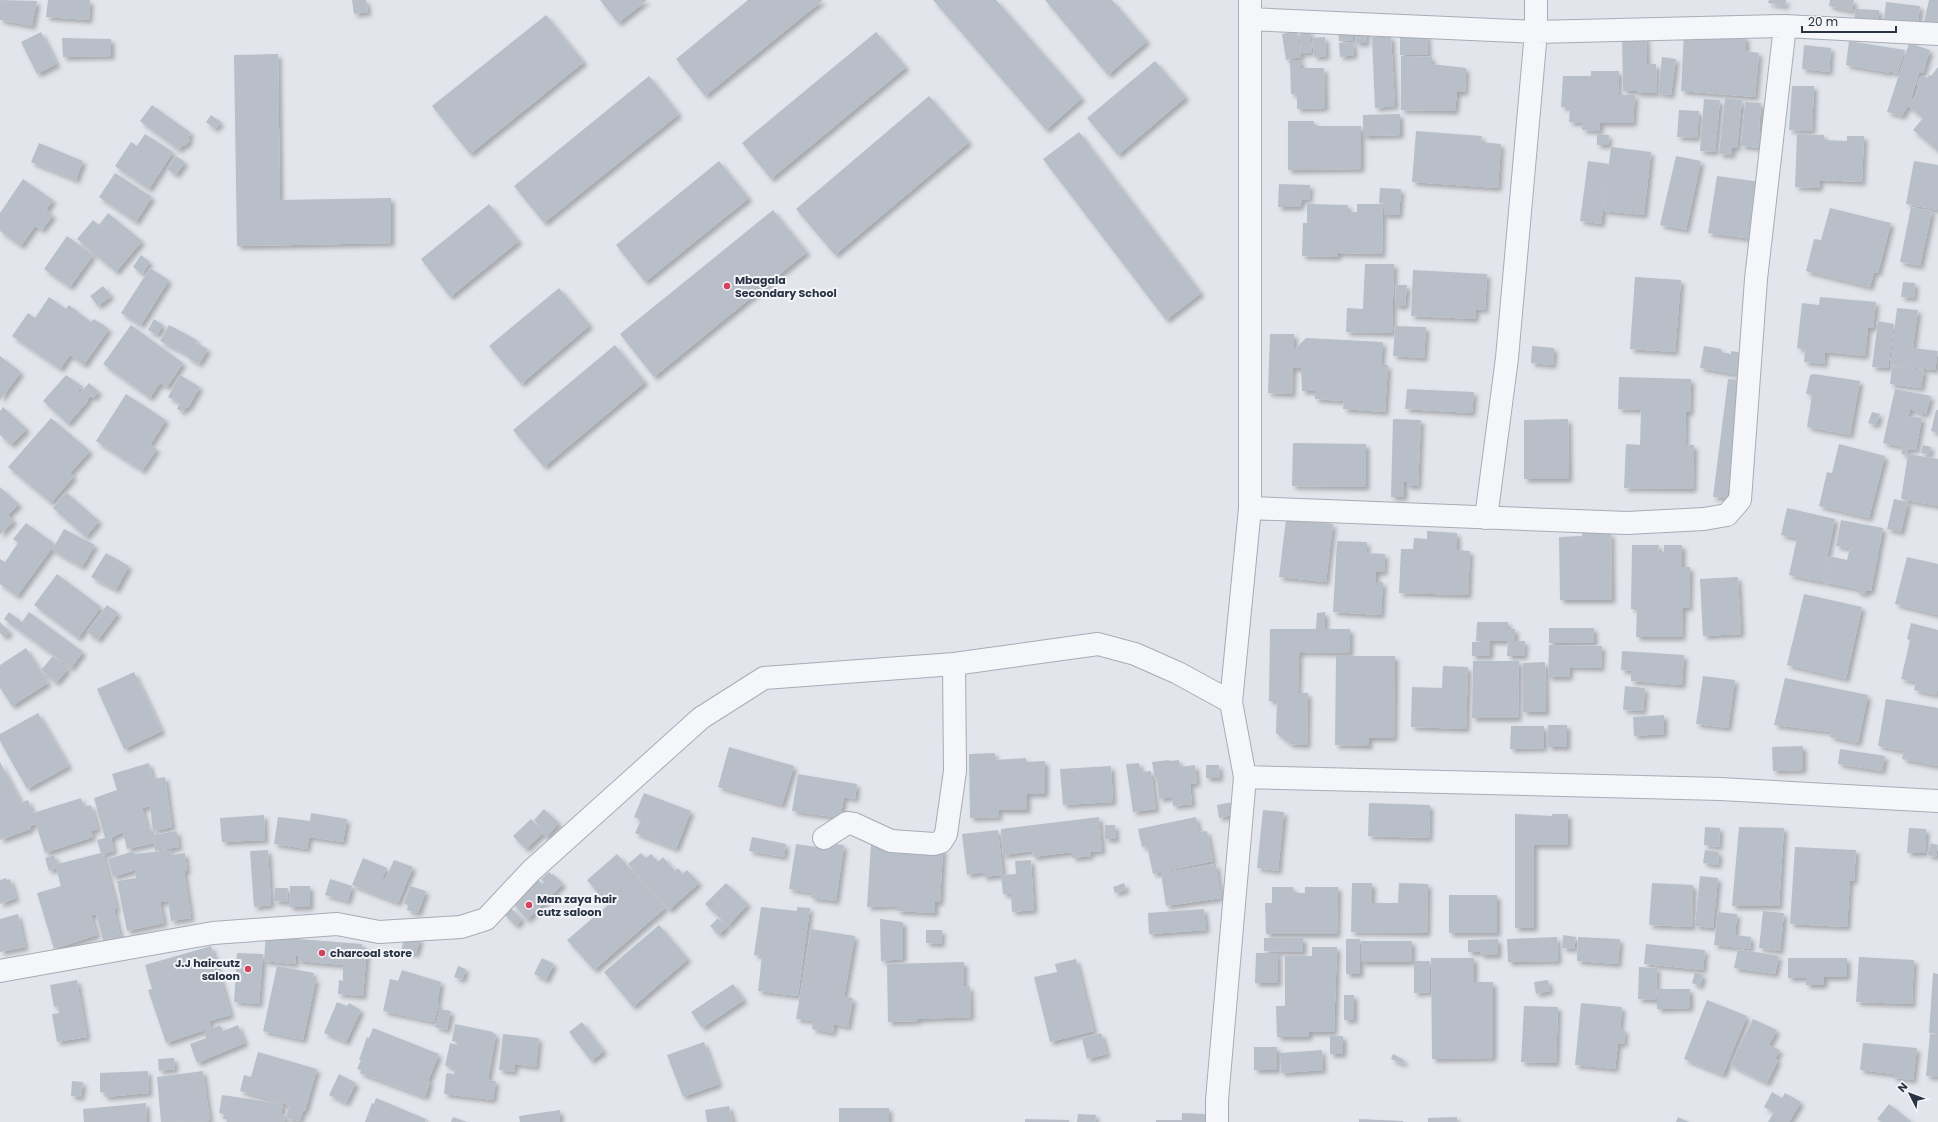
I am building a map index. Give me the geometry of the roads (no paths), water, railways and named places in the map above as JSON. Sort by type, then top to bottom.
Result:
[{"type":"street","points":[[1486,518],[1507,358],[1536,32],[1536,0]]},
{"type":"street","points":[[1218,1122],[1217,1100],[1245,777],[1231,702],[1250,508],[1250,9],[1536,32],[1786,26],[1938,34]]},
{"type":"street","points":[[1250,508],[1627,523],[1704,519],[1727,515],[1740,500],[1756,279],[1786,26]]},
{"type":"street","points":[[0,971],[213,933],[337,924],[379,932],[461,927],[486,919],[531,871],[701,718],[764,678],[954,664],[1098,644],[1135,654],[1164,667],[1231,702]]},
{"type":"street","points":[[824,838],[847,823],[854,824],[891,841],[934,844],[941,842],[946,834],[955,771],[954,664]]},
{"type":"street","points":[[1245,777],[1720,789],[1938,801]]},
{"type":"place","name":"Mbagala Secondary School","points":[[727,286]]},
{"type":"place","name":"Man zaya hair cutz saloon","points":[[529,905]]},
{"type":"place","name":"charcoal store","points":[[322,953]]},
{"type":"place","name":"J.J haircutz saloon","points":[[248,969]]}]
